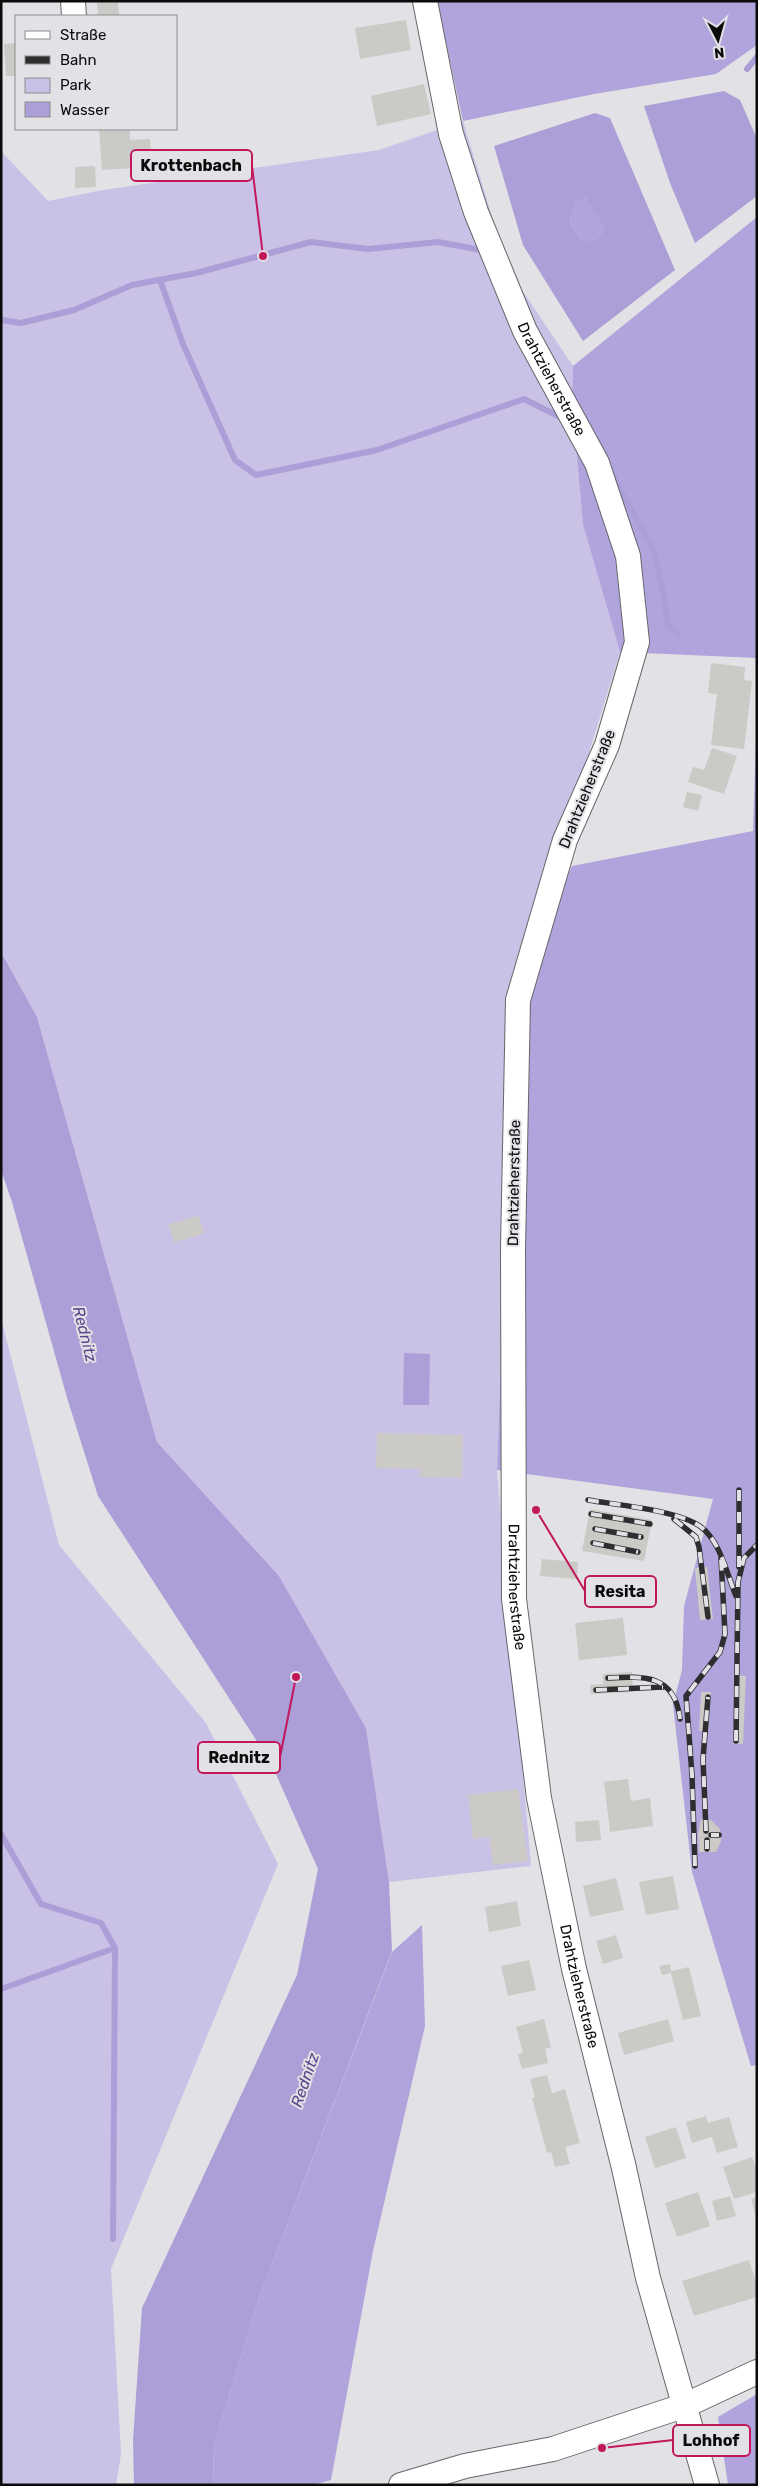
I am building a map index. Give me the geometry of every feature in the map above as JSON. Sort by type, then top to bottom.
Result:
[{"type":"street","points":[[73,1],[74,15]]},
{"type":"street","name":"Drahtzieherstraße","points":[[425,1],[451,134],[476,212],[525,331],[597,463],[628,556],[637,642],[607,745],[565,840],[518,1000],[513,1258],[514,1599],[540,1798],[574,1969],[624,2168],[648,2278],[686,2405],[707,2485]]},
{"type":"street","points":[[401,2485],[465,2466],[553,2449],[686,2405],[757,2372]]},
{"type":"green space","points":[[463,121],[508,269],[573,366],[572,402],[583,525],[620,652],[514,997],[497,1470],[531,1866],[389,1882],[366,1728],[279,1576],[157,1442],[37,1017],[1,952],[1,151],[48,201],[103,190],[379,150]]},
{"type":"green space","points":[[1,1318],[59,1545],[206,1723],[278,1864],[111,2269],[121,2454],[116,2485],[1,2485]]},
{"type":"shaded area","points":[[437,1],[757,1],[757,45],[716,74],[594,94],[463,121]]},
{"type":"shaded area","points":[[588,198],[604,229],[595,241],[582,241],[570,223],[575,201]]},
{"type":"shaded area","points":[[757,217],[757,658],[620,652],[583,525],[572,402],[573,366]]},
{"type":"shaded area","points":[[757,713],[757,2065],[751,2066],[692,1872],[673,1705],[682,1670],[684,1606],[713,1499],[497,1470],[514,997],[572,866],[753,831]]},
{"type":"shaded area","points":[[422,1925],[425,2026],[373,2251],[331,2480],[313,2485],[213,2485],[214,2445],[259,2298],[392,1952]]},
{"type":"shaded area","points":[[757,2394],[757,2485],[728,2485],[718,2417]]},
{"type":"water","points":[[724,91],[740,100],[757,139],[757,196],[695,243],[670,183],[644,106]]},
{"type":"water","points":[[595,113],[610,118],[675,270],[583,341],[523,245],[494,146]],"holes":[[[587,198],[604,229],[595,241],[582,241],[570,223],[575,202]]]},
{"type":"water","points":[[1,952],[37,1017],[157,1442],[279,1576],[366,1728],[389,1882],[392,1951],[259,2298],[214,2445],[213,2485],[134,2485],[133,2440],[142,2308],[297,1975],[318,1869],[271,1763],[98,1496],[68,1401],[12,1202],[1,1170]]},
{"type":"water","points":[[404,1353],[430,1354],[429,1405],[403,1405]]},
{"type":"building","points":[[97,1],[118,1],[119,15],[98,15]]},
{"type":"building","points":[[406,20],[411,50],[360,59],[355,28]]},
{"type":"building","points":[[15,43],[15,76],[6,76],[4,44]]},
{"type":"building","points":[[424,84],[431,114],[377,126],[371,96]]},
{"type":"building","points":[[99,130],[130,130],[130,140],[150,139],[152,167],[102,170]]},
{"type":"building","points":[[95,166],[96,187],[75,188],[75,167]]},
{"type":"building","points":[[711,663],[745,667],[744,680],[752,681],[744,749],[711,745],[717,694],[708,693]]},
{"type":"building","points":[[712,748],[737,756],[724,794],[688,782],[693,767],[704,770]]},
{"type":"building","points":[[687,792],[702,795],[698,811],[683,807]]},
{"type":"building","points":[[199,1216],[204,1234],[174,1242],[168,1224]]},
{"type":"building","points":[[377,1433],[463,1435],[462,1478],[419,1477],[420,1469],[376,1468]]},
{"type":"building","points":[[590,1509],[652,1520],[644,1561],[582,1551]]},
{"type":"building","points":[[542,1559],[578,1562],[577,1579],[540,1576]]},
{"type":"building","points":[[707,1567],[713,1619],[700,1620],[695,1568]]},
{"type":"building","points":[[623,1618],[627,1655],[579,1660],[575,1623]]},
{"type":"building","points":[[632,1672],[633,1692],[591,1694],[590,1685],[603,1684],[603,1674]]},
{"type":"building","points":[[736,1675],[746,1676],[743,1744],[733,1743]]},
{"type":"building","points":[[701,1692],[711,1692],[708,1732],[699,1731]]},
{"type":"building","points":[[628,1779],[631,1801],[650,1798],[653,1826],[610,1832],[604,1782]]},
{"type":"building","points":[[518,1789],[528,1861],[493,1865],[489,1837],[473,1839],[468,1795]]},
{"type":"building","points":[[701,1819],[711,1820],[720,1829],[721,1841],[716,1852],[699,1852],[698,1833]]},
{"type":"building","points":[[599,1820],[601,1840],[576,1842],[575,1822]]},
{"type":"building","points":[[673,1876],[679,1909],[646,1915],[639,1882]]},
{"type":"building","points":[[616,1878],[624,1910],[590,1917],[583,1886]]},
{"type":"building","points":[[517,1901],[521,1926],[489,1932],[485,1907]]},
{"type":"building","points":[[616,1935],[623,1958],[603,1964],[596,1941]]},
{"type":"building","points":[[529,1960],[536,1990],[508,1996],[501,1966]]},
{"type":"building","points":[[670,1964],[671,1971],[689,1967],[701,2016],[683,2020],[671,1973],[662,1975],[659,1966]]},
{"type":"building","points":[[544,2019],[551,2047],[545,2049],[548,2063],[522,2069],[518,2054],[523,2053],[516,2027]]},
{"type":"building","points":[[668,2019],[674,2041],[624,2055],[618,2033]]},
{"type":"building","points":[[547,2075],[552,2093],[565,2089],[580,2143],[565,2147],[570,2164],[555,2167],[551,2152],[547,2153],[532,2098],[535,2097],[530,2079]]},
{"type":"building","points":[[706,2116],[708,2123],[729,2117],[738,2147],[717,2153],[712,2137],[692,2143],[686,2122]]},
{"type":"building","points":[[676,2127],[686,2158],[655,2168],[645,2137]]},
{"type":"building","points":[[752,2157],[757,2170],[757,2192],[734,2199],[723,2167]]},
{"type":"building","points":[[698,2192],[710,2226],[677,2237],[665,2203]]},
{"type":"building","points":[[730,2196],[736,2216],[717,2221],[712,2201]]},
{"type":"building","points":[[757,2197],[757,2217],[756,2217],[751,2199]]},
{"type":"building","points":[[749,2260],[757,2285],[757,2297],[694,2316],[682,2281]]},
{"type":"waterway","points":[[747,69],[757,57]]},
{"type":"waterway","points":[[1,320],[21,323],[74,310],[132,285],[196,273],[311,242],[368,249],[438,242],[481,250]]},
{"type":"waterway","points":[[160,280],[183,344],[235,460],[256,475],[377,450],[524,399],[564,419]]},
{"type":"waterway","points":[[612,475],[653,549],[664,595],[667,625],[679,633]]},
{"type":"waterway","points":[[1,1834],[41,1904],[101,1923],[115,1948],[113,2239]]},
{"type":"waterway","points":[[1,1989],[115,1948]]},
{"type":"railway","points":[[739,1490],[739,1567]]},
{"type":"railway","points":[[588,1500],[663,1512],[691,1521],[701,1527],[708,1533],[718,1549],[736,1596]]},
{"type":"railway","points":[[591,1514],[650,1524]]},
{"type":"railway","points":[[674,1519],[696,1537],[708,1617]]},
{"type":"railway","points":[[595,1529],[641,1537]]},
{"type":"railway","points":[[593,1543],[638,1552]]},
{"type":"railway","points":[[736,1741],[738,1582],[744,1558],[757,1545]]},
{"type":"railway","points":[[695,1866],[692,1775],[686,1696],[720,1652],[725,1634],[721,1558]]},
{"type":"railway","points":[[608,1678],[645,1678],[665,1686],[672,1693],[677,1704],[680,1719]]},
{"type":"railway","points":[[596,1690],[663,1687]]},
{"type":"railway","points":[[706,1831],[703,1759],[708,1697]]},
{"type":"railway","points":[[711,1835],[719,1835]]},
{"type":"railway","points":[[707,1840],[707,1849]]},
{"type":"place","name":"Krottenbach","points":[[263,256]]},
{"type":"place","name":"Resita","points":[[536,1510]]},
{"type":"place","name":"Rednitz","points":[[296,1677]]},
{"type":"place","name":"Lohhof","points":[[602,2448]]}]
